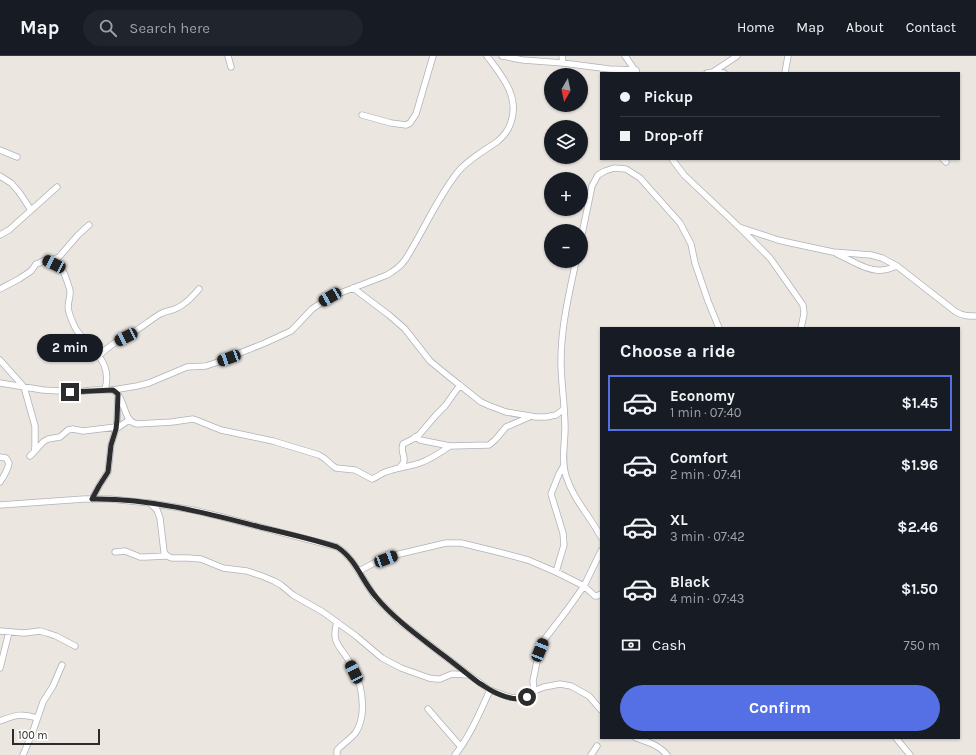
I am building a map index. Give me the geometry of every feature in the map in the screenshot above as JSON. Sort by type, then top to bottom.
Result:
[{"type":"street","points":[[228,56],[231,68]]},
{"type":"street","points":[[362,115],[391,122],[406,124],[410,123],[416,114],[433,56]]},
{"type":"street","points":[[0,383],[43,390],[77,392],[105,390],[115,392],[149,383],[187,367],[206,366],[265,343],[291,331],[312,308],[330,297],[387,275],[401,265],[409,254],[445,190],[458,172],[504,136],[509,127],[514,114],[512,95],[506,83],[487,56]]},
{"type":"street","points":[[502,56],[523,60],[563,63],[636,72]]},
{"type":"street","points":[[562,56],[563,63]]},
{"type":"street","points":[[625,56],[636,72]]},
{"type":"street","points":[[710,72],[737,56]]},
{"type":"street","points":[[785,72],[788,56]]},
{"type":"street","points":[[0,150],[18,157]]},
{"type":"street","points":[[673,160],[684,175],[739,226],[770,258],[803,305],[804,314],[801,327]]},
{"type":"street","points":[[584,224],[592,186],[598,175],[614,168],[626,169],[640,178],[680,223],[691,244],[701,282],[719,327]]},
{"type":"street","points":[[0,176],[19,192],[31,210]]},
{"type":"street","points":[[0,235],[9,230],[57,187]]},
{"type":"street","points":[[0,289],[31,271],[36,264],[59,257],[89,225]]},
{"type":"street","points":[[739,226],[784,242],[833,252],[871,255],[882,258],[897,266],[960,315],[976,316]]},
{"type":"street","points":[[833,252],[862,266],[876,270],[888,269],[897,266]]},
{"type":"street","points":[[47,261],[60,268],[64,273],[70,291],[67,306],[68,311],[78,332],[99,356],[106,369],[107,383],[105,390]]},
{"type":"street","points":[[575,268],[566,314],[561,361],[565,428],[563,467],[572,491],[600,535]]},
{"type":"street","points":[[353,288],[389,314],[405,329],[430,361],[481,402],[506,412],[530,417],[546,417],[556,415],[564,409]]},
{"type":"street","points":[[99,356],[109,346],[139,329],[160,314],[174,309],[192,298],[199,289]]},
{"type":"street","points":[[0,360],[24,387],[35,426],[36,438],[32,454],[43,442],[48,439],[60,437],[68,430],[73,429],[83,431],[116,428],[129,420]]},
{"type":"street","points":[[399,469],[403,465],[404,460],[403,444],[419,435],[445,406],[460,385]]},
{"type":"street","points":[[115,392],[121,400],[129,420],[133,423],[138,424],[193,419],[221,430],[274,441],[319,455],[336,468],[355,470],[372,479],[383,473],[429,460],[450,446]]},
{"type":"street","points":[[92,499],[108,472],[111,445],[116,428],[118,400],[115,392]]},
{"type":"street","points":[[415,437],[420,440],[450,446],[489,445],[496,440],[506,427],[530,417]]},
{"type":"street","points":[[0,457],[6,458],[9,462],[6,474],[0,482]]},
{"type":"street","points":[[556,572],[564,545],[563,533],[551,494],[563,467]]},
{"type":"street","points":[[0,505],[41,501],[92,499],[110,499],[150,503],[215,515],[337,547],[344,552],[359,571],[376,597],[399,621],[490,690],[500,695],[522,699],[534,691],[544,687],[560,684],[571,686],[590,696],[600,709]]},
{"type":"street","points":[[150,503],[157,510],[160,518],[162,543],[166,556]]},
{"type":"street","points":[[359,571],[376,562],[395,555],[454,542],[520,558],[556,572],[584,586],[595,596],[600,594]]},
{"type":"street","points":[[115,552],[125,551],[134,555],[146,557],[166,556],[172,558],[201,559],[223,568],[247,571],[262,576],[281,585],[293,595],[323,612],[356,636],[382,658],[401,668],[436,679],[452,674],[469,675]]},
{"type":"street","points":[[534,691],[533,681],[540,650],[544,640],[584,586],[600,553]]},
{"type":"street","points":[[337,622],[334,635],[336,643],[359,681],[362,693],[361,721],[359,726],[352,737],[338,749],[337,755]]},
{"type":"street","points":[[0,631],[24,633],[40,631],[47,632],[75,646]]},
{"type":"street","points":[[0,668],[9,632]]},
{"type":"street","points":[[22,755],[33,731],[43,702],[62,665]]},
{"type":"street","points":[[455,755],[470,733],[490,690]]},
{"type":"street","points":[[428,709],[461,747]]},
{"type":"street","points":[[0,721],[22,714],[37,718]]},
{"type":"street","points":[[639,739],[662,749],[667,755]]},
{"type":"street","points":[[897,739],[910,755]]},
{"type":"street","points":[[591,755],[597,746]]},
{"type":"route","points":[[70,392],[113,390],[118,394],[116,429],[111,445],[108,472],[92,499],[110,499],[150,503],[193,510],[337,547],[352,561],[376,597],[399,621],[490,690],[500,695],[517,699],[527,697]]}]
